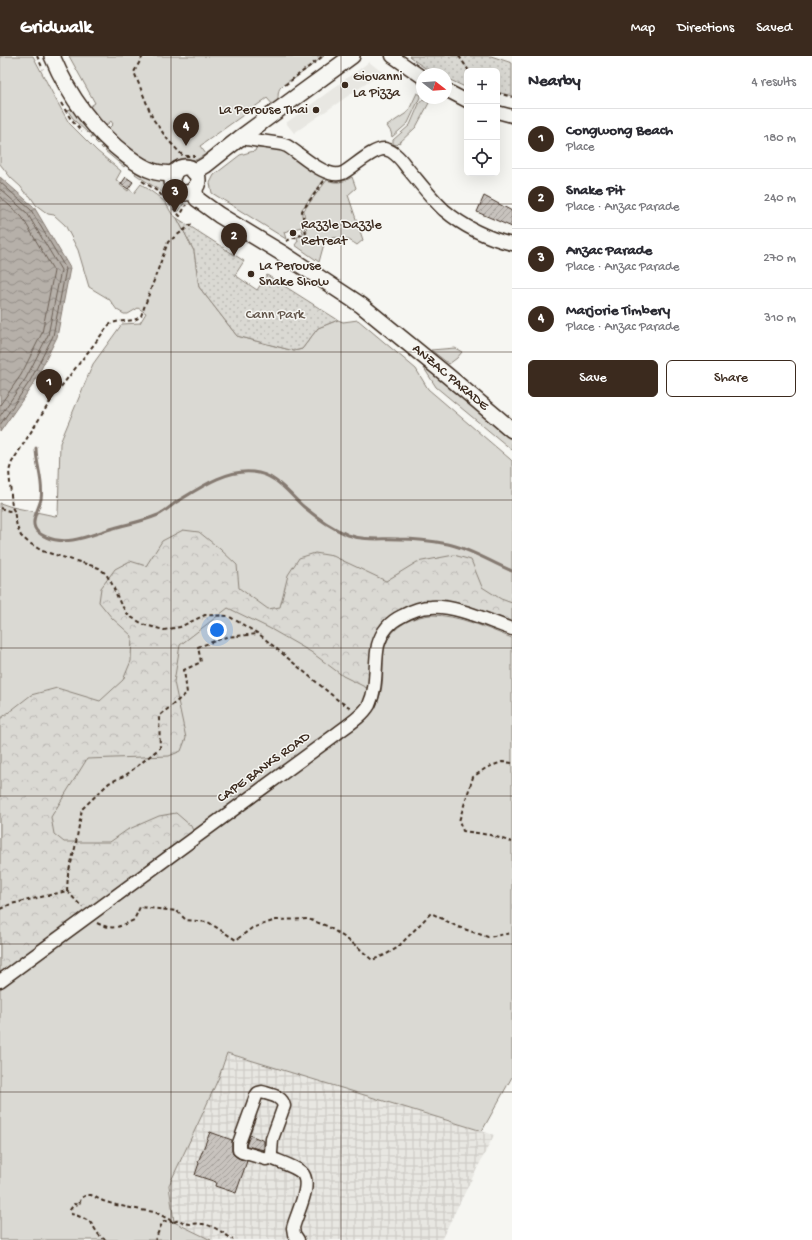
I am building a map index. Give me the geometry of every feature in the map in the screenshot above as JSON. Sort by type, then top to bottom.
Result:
[{"type":"main road","points":[[52,56],[83,111],[113,144],[147,169],[160,173],[174,174]]},
{"type":"main road","points":[[194,172],[206,165],[240,138],[352,56]]},
{"type":"main road","points":[[186,167],[191,169],[198,181],[196,186],[187,193],[180,192],[173,186],[172,182],[174,174],[180,168],[186,167]]},
{"type":"main road","name":"ANZAC PARADE","points":[[194,189],[197,199],[219,215],[285,255],[361,305],[512,430]]},
{"type":"street","points":[[392,56],[416,73]]},
{"type":"street","points":[[452,93],[464,99]]},
{"type":"street","points":[[500,113],[512,116]]},
{"type":"street","points":[[240,138],[287,146],[327,173],[331,174],[340,174],[379,150],[391,151],[400,159],[438,205],[453,217],[467,227],[488,237],[512,244]]},
{"type":"street","name":"CAPE BANKS ROAD","points":[[0,981],[329,740],[360,715],[368,705],[373,694],[377,653],[382,634],[396,618],[413,610],[430,606],[448,607],[512,629]]},
{"type":"street","points":[[269,1157],[271,1153],[272,1139],[284,1106],[283,1101],[280,1099],[262,1092],[258,1093],[256,1096],[239,1143],[239,1150],[259,1158],[266,1159],[269,1157],[302,1172],[306,1186],[293,1228],[294,1234],[298,1240]]},
{"type":"path","points":[[143,56],[134,72],[153,119],[168,140],[183,156],[199,156]]},
{"type":"path","points":[[285,85],[323,56]]},
{"type":"path","points":[[459,56],[467,68]]},
{"type":"path","points":[[500,94],[512,97]]},
{"type":"path","points":[[286,241],[306,233],[302,211],[325,180],[327,173]]},
{"type":"path","points":[[192,224],[168,242],[141,316],[136,319],[115,322],[109,325],[53,398],[9,468],[13,508],[18,531],[28,542],[42,551],[99,568],[106,574],[112,584],[120,604],[126,614],[145,625],[164,630],[180,627],[205,615],[228,616],[259,634],[339,701],[352,708],[360,715]]},
{"type":"path","points":[[0,508],[9,511],[13,508]]},
{"type":"path","points":[[259,634],[226,637],[198,648],[201,662],[184,670],[187,693],[159,716],[160,748],[126,775],[109,783],[82,809],[75,848],[68,874],[67,891],[96,922],[106,927],[118,927],[134,920],[140,907],[177,911],[186,920],[208,922],[236,940],[252,928],[276,920],[308,919],[327,926],[359,948],[372,960],[397,948],[431,913],[458,927],[488,937],[512,933]]},
{"type":"path","points":[[512,763],[502,762],[486,768],[473,777],[459,821],[463,831],[490,835],[512,842]]},
{"type":"path","points":[[0,909],[11,904],[67,891]]},
{"type":"path","points":[[106,1240],[97,1233],[92,1224],[78,1215],[71,1214],[70,1210],[74,1204],[79,1205],[81,1198],[86,1195],[91,1195],[116,1205],[155,1212],[174,1222]]},
{"type":"path","points":[[155,1240],[162,1222],[174,1222],[178,1220],[189,1225],[202,1224],[211,1226],[233,1240]]},
{"type":"shaded area","points":[[369,62],[387,76],[384,78],[380,74],[294,133],[286,123]]},
{"type":"shaded area","points":[[162,1036],[302,1074],[494,1135],[441,1240],[0,1240],[0,1114]]},
{"type":"green space","points":[[0,56],[33,56],[69,123],[97,151],[121,171],[116,180],[121,183],[120,185],[128,191],[129,189],[134,193],[141,184],[165,202],[172,214],[177,218],[194,251],[199,287],[237,336],[294,351],[302,349],[318,328],[338,320],[343,322],[358,320],[416,369],[428,389],[512,461],[512,625],[452,603],[389,619],[366,700],[355,714],[0,974],[0,503],[55,516],[58,515],[60,443],[93,364],[122,324],[140,323],[146,313],[138,308],[128,314],[124,314],[117,310],[109,299],[89,287],[78,250],[65,225],[54,215],[48,214],[36,205],[30,196],[24,192],[0,164]]},
{"type":"green space","points":[[69,56],[324,56],[290,82],[290,80],[281,86],[278,93],[278,101],[273,105],[267,98],[200,146],[206,154],[196,160],[185,158],[179,159],[167,167],[158,169],[105,132],[113,124],[111,121],[102,129],[86,109],[95,103]]},
{"type":"green space","points":[[409,56],[491,56],[512,63],[512,96],[500,93],[500,68],[464,68],[464,87],[452,81],[452,68],[426,68]]},
{"type":"green space","points":[[416,95],[417,104],[408,123],[392,137],[387,126],[408,112]]},
{"type":"green space","points":[[419,104],[428,104],[416,127],[397,145],[393,144],[393,140],[410,125]]},
{"type":"green space","points":[[70,109],[89,124],[97,134],[92,138],[92,134],[89,132],[88,133],[75,121],[68,111]]},
{"type":"green space","points":[[100,137],[128,161],[124,167],[105,151],[107,150],[104,147],[103,149],[101,147],[102,145],[100,143],[98,144],[95,141]]},
{"type":"green space","points":[[256,148],[279,148],[326,177],[302,209],[305,232],[303,233],[301,227],[284,232],[286,239],[212,193],[210,183],[214,175],[240,155],[255,151]]},
{"type":"green space","points":[[138,168],[164,180],[168,192],[173,197],[184,203],[179,211],[176,211],[172,203],[162,192],[135,174]]},
{"type":"green space","points":[[352,177],[356,188],[348,195],[363,240],[357,245],[342,238],[329,238],[325,240],[319,262],[295,245],[298,241],[297,237],[305,235],[307,232],[304,210],[327,180],[340,182]]},
{"type":"green space","name":"Cann Park","points":[[177,218],[244,261],[235,275],[257,290],[267,275],[338,320],[318,328],[302,349],[294,351],[237,336],[199,287],[194,251]]},
{"type":"green space","points":[[371,322],[512,437],[512,450],[436,387],[422,365]]},
{"type":"green space","points":[[455,348],[462,352],[449,364],[431,350]]},
{"type":"green space","points":[[183,530],[199,532],[220,549],[237,565],[239,588],[268,609],[280,607],[288,575],[299,558],[315,553],[333,556],[386,581],[417,562],[454,555],[471,560],[482,587],[501,599],[512,603],[512,625],[452,603],[392,617],[369,689],[343,676],[311,652],[269,628],[228,608],[180,645],[174,682],[186,738],[181,751],[169,756],[87,759],[51,817],[54,834],[64,842],[110,842],[127,830],[159,816],[176,813],[191,826],[194,833],[0,974],[0,719],[31,695],[57,688],[100,701],[123,680],[131,661],[132,636],[112,618],[99,602],[101,588],[115,569],[130,561],[146,566],[162,541]]},
{"type":"green space","points":[[431,615],[452,617],[482,626],[512,638],[512,1077],[482,1131],[227,1053],[219,1077],[169,1185],[174,1222],[211,1240],[0,1240],[0,989],[362,722],[374,708],[380,695],[384,651],[390,636],[401,625],[408,621]]},
{"type":"water","points":[[0,177],[34,207],[70,268],[57,337],[34,383],[0,432]]},
{"type":"building","points":[[126,177],[133,182],[128,189],[121,184]]},
{"type":"building","points":[[484,196],[512,211],[512,227],[477,212]]},
{"type":"building","points":[[210,1132],[232,1140],[233,1154],[238,1158],[247,1161],[236,1193],[215,1186],[216,1182],[195,1175],[198,1162]]},
{"type":"building","points":[[250,1135],[264,1141],[264,1150],[246,1146]]},
{"type":"waterway","points":[[36,448],[42,493],[34,525],[40,534],[55,540],[72,540],[147,519],[160,514],[175,503],[212,481],[232,474],[253,472],[268,476],[275,480],[314,515],[348,535],[367,539],[411,539],[448,544],[473,552],[512,571]]},
{"type":"place","name":"Giovanni La Pizza","points":[[345,85]]},
{"type":"place","name":"La Perouse Thai","points":[[316,110]]},
{"type":"place","name":"Marjorie Timbery","points":[[186,146]]},
{"type":"place","name":"Anzac Parade","points":[[175,212]]},
{"type":"place","name":"Razzle Dazzle Retreat","points":[[293,233]]},
{"type":"place","name":"Snake Pit","points":[[234,256]]},
{"type":"place","name":"La Perouse Snake Show","points":[[251,274]]},
{"type":"place","name":"Congwong Beach","points":[[49,402]]}]
